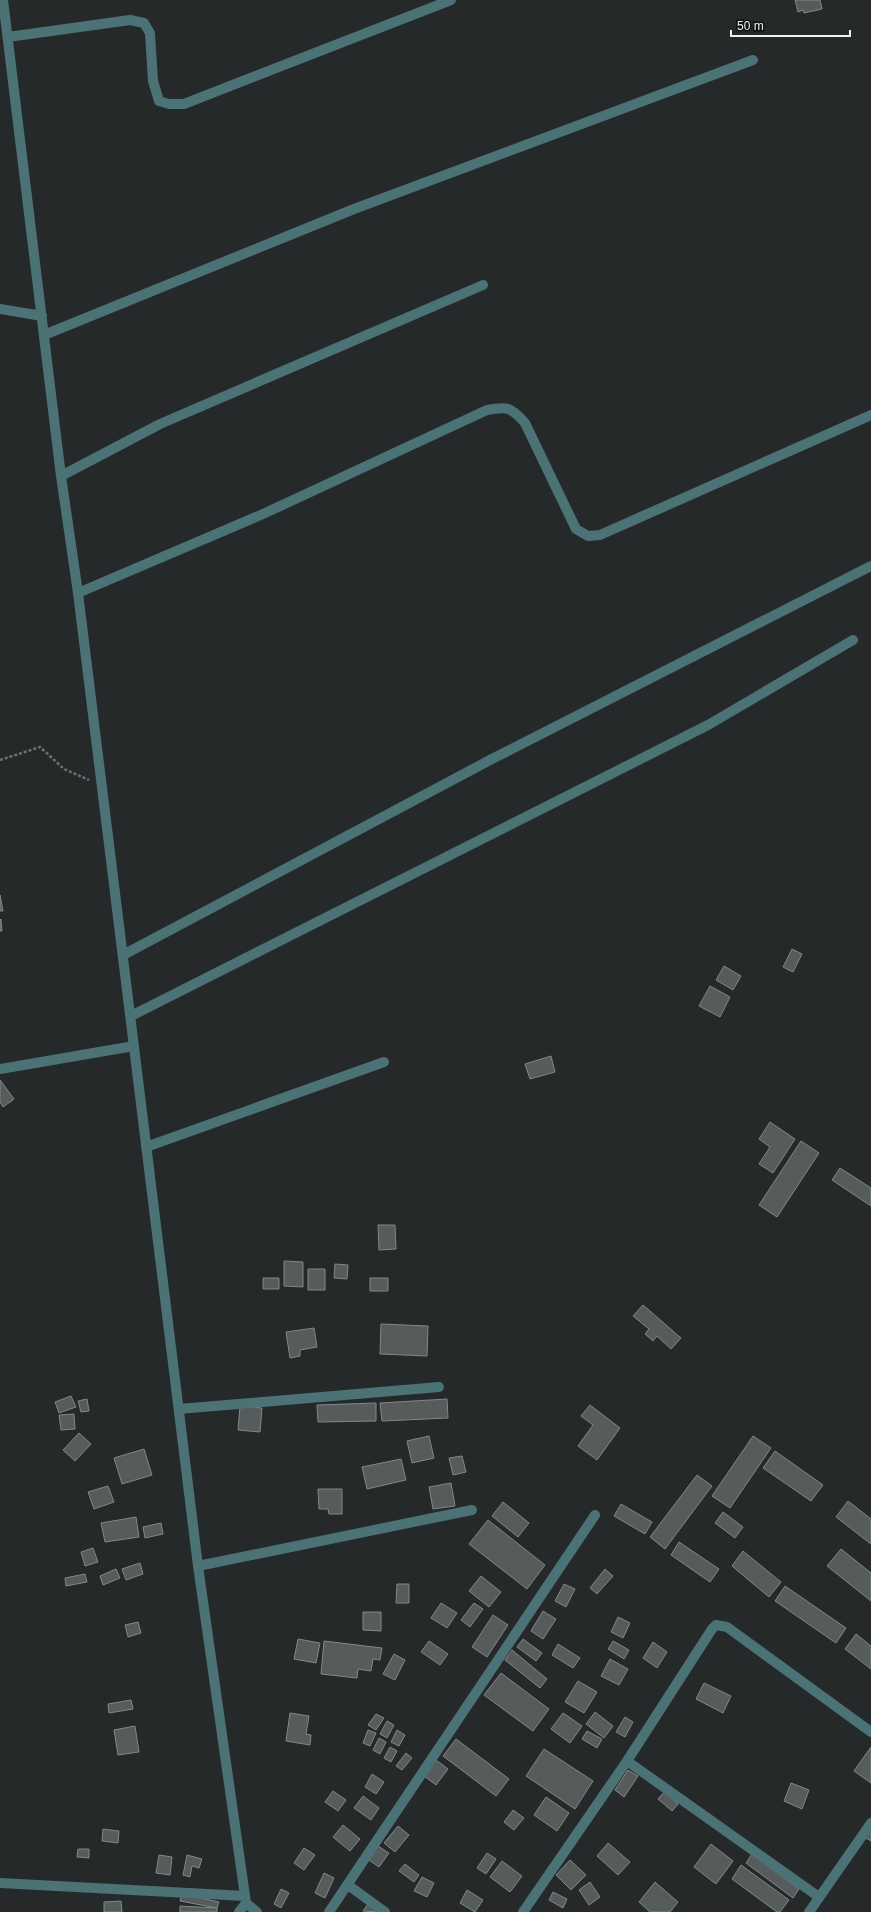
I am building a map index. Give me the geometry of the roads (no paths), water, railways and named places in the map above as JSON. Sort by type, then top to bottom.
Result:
[{"type":"street","points":[[3,0],[61,476],[78,593],[198,1566],[245,1900],[239,1912]]},
{"type":"street","points":[[8,37],[130,20],[144,23],[150,33],[153,81],[159,101],[168,104],[184,104],[451,0]]},
{"type":"street","points":[[44,335],[354,209],[753,60]]},
{"type":"street","points":[[61,476],[160,424],[483,284]]},
{"type":"street","points":[[0,309],[42,316]]},
{"type":"street","points":[[78,593],[263,514],[487,410],[503,406],[517,414],[525,423],[576,529],[588,536],[600,535],[871,415]]},
{"type":"street","points":[[123,955],[497,757],[871,566]]},
{"type":"street","points":[[130,1016],[708,725],[853,640]]},
{"type":"street","points":[[0,1069],[134,1046]]},
{"type":"street","points":[[146,1147],[384,1062]]},
{"type":"street","points":[[179,1409],[439,1387]]},
{"type":"street","points":[[198,1566],[472,1510]]},
{"type":"street","points":[[329,1912],[595,1515]]},
{"type":"street","points":[[523,1912],[627,1761],[716,1625],[727,1627],[871,1732]]},
{"type":"street","points":[[627,1761],[819,1897]]},
{"type":"street","points":[[809,1912],[871,1823]]},
{"type":"street","points":[[0,1883],[245,1900],[257,1912]]},
{"type":"street","points":[[348,1885],[385,1912]]}]
